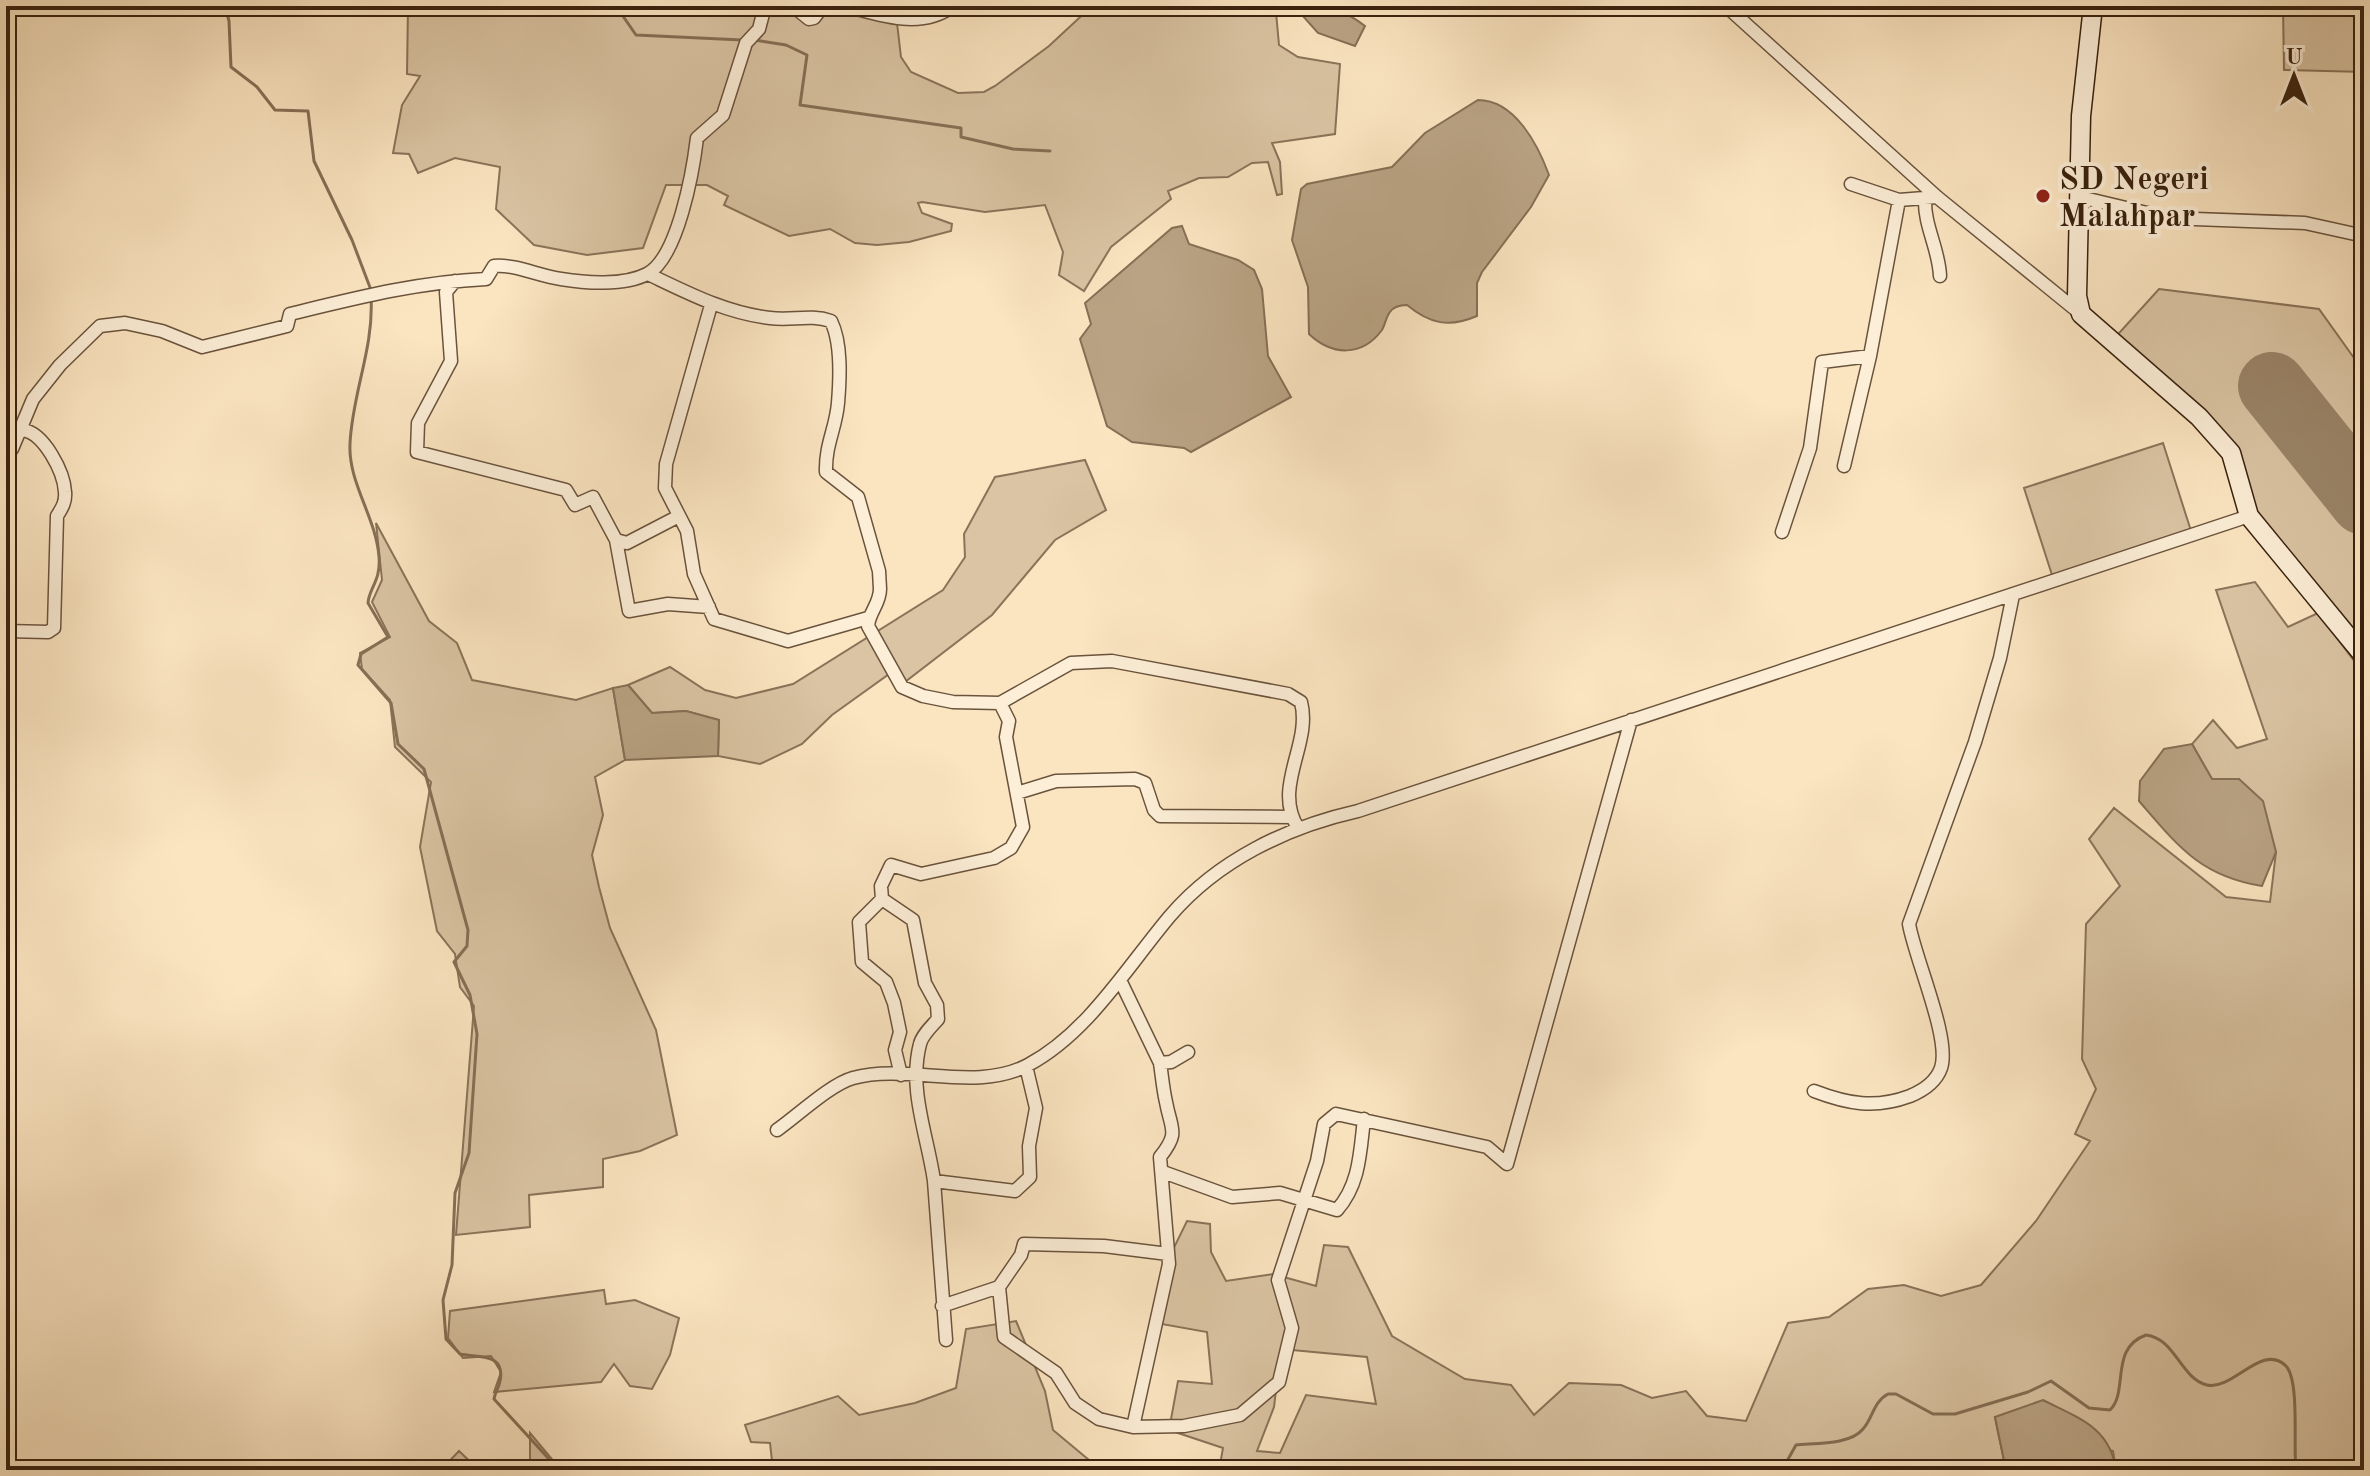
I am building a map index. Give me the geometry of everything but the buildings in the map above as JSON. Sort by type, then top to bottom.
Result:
[{"type":"street","points":[[6,451],[12,449],[23,430],[33,399],[60,365],[100,326],[125,323],[162,331],[202,347],[287,326],[290,314],[371,294],[486,279],[494,266],[500,265],[562,280],[621,282],[648,274],[671,246],[694,163],[697,138],[723,115],[765,6]]},
{"type":"street","points":[[793,6],[809,19],[814,18],[823,6]]},
{"type":"street","points":[[846,6],[912,20],[930,18],[953,6]]},
{"type":"street","points":[[1726,6],[1931,198],[2081,314],[2199,417],[2231,453],[2249,516],[2364,656]]},
{"type":"street","points":[[2081,314],[2077,296],[2081,116],[2093,6]]},
{"type":"street","points":[[1851,184],[1899,200],[1931,198]]},
{"type":"street","points":[[2080,197],[2168,218],[2305,223],[2364,236]]},
{"type":"street","points":[[1931,198],[1925,217],[1939,254],[1940,276]]},
{"type":"street","points":[[1844,466],[1870,356],[1899,200]]},
{"type":"street","points":[[648,274],[711,305],[772,319],[814,316],[831,321],[838,350],[838,405],[825,449],[826,472],[858,497],[864,513],[880,589],[880,599],[868,618],[868,626],[902,687],[923,696],[953,702],[1000,703],[1071,663],[1112,661],[1288,694],[1301,702],[1304,719],[1287,794],[1295,822]]},
{"type":"street","points":[[455,281],[446,292],[451,361],[418,423],[417,452],[566,490],[575,505],[593,497],[616,540],[629,611],[668,604],[709,607]]},
{"type":"street","points":[[711,305],[666,464],[665,488],[687,531],[694,574],[714,619],[788,641],[868,618]]},
{"type":"street","points":[[1782,532],[1810,448],[1822,362],[1870,356]]},
{"type":"street","points":[[6,631],[48,632],[54,628],[57,516],[65,504],[65,489],[46,446],[31,431],[23,430]]},
{"type":"street","points":[[616,540],[627,543],[679,516]]},
{"type":"street","points":[[1017,793],[1056,781],[1135,779],[1145,783],[1154,810],[1160,816],[1295,822],[1358,811],[2249,516]]},
{"type":"street","points":[[1814,1091],[1853,1105],[1889,1104],[1922,1091],[1941,1069],[1942,1038],[1913,949],[1909,924],[1979,728],[2000,658],[2013,595]]},
{"type":"street","points":[[901,1075],[895,1050],[900,1032],[894,1003],[886,982],[862,962],[859,922],[882,899],[881,886],[891,865],[921,874],[994,858],[1011,848],[1023,827],[1006,737],[1009,721],[1000,703]]},
{"type":"street","points":[[999,1287],[1004,1337],[1056,1373],[1075,1403],[1099,1419],[1133,1427],[1184,1426],[1240,1415],[1279,1382],[1292,1328],[1278,1280],[1305,1201],[1324,1124],[1336,1114],[1364,1119],[1487,1147],[1507,1164],[1631,720]]},
{"type":"street","points":[[777,1130],[851,1078],[987,1076],[1026,1066],[1057,1047],[1120,980],[1171,915],[1199,889],[1253,848],[1295,822]]},
{"type":"street","points":[[882,899],[913,920],[925,983],[937,1005],[938,1019],[920,1042],[918,1075],[921,1126],[934,1181],[946,1340]]},
{"type":"street","points":[[1120,980],[1160,1063],[1166,1104],[1174,1128],[1172,1143],[1160,1157],[1168,1254],[1166,1282],[1133,1427]]},
{"type":"street","points":[[1160,1063],[1171,1062],[1188,1052]]},
{"type":"street","points":[[934,1181],[1015,1191],[1023,1187],[1030,1177],[1029,1146],[1036,1108],[1026,1066]]},
{"type":"street","points":[[1163,1172],[1232,1197],[1280,1193],[1337,1210],[1349,1196],[1357,1178],[1364,1119]]},
{"type":"street","points":[[942,1306],[999,1287],[1021,1255],[1024,1244],[1104,1246],[1168,1254]]},
{"type":"shaded area","points":[[408,6],[895,6],[901,57],[911,72],[958,93],[984,92],[995,86],[1049,46],[1092,6],[1271,6],[1276,12],[1279,45],[1298,57],[1340,64],[1335,134],[1272,143],[1280,162],[1282,194],[1277,195],[1268,162],[1252,163],[1228,177],[1199,178],[1168,191],[1171,199],[1111,247],[1084,291],[1059,275],[1063,252],[1045,205],[985,212],[922,202],[918,203],[922,213],[952,224],[951,231],[909,242],[877,245],[855,243],[830,229],[789,236],[724,205],[728,196],[707,185],[666,185],[643,248],[587,255],[534,245],[496,209],[500,167],[455,158],[418,173],[409,154],[393,153],[402,105],[420,76],[407,74]]},
{"type":"shaded area","points":[[1305,6],[1337,10],[1365,26],[1355,46],[1318,33],[1302,15]]},
{"type":"shaded area","points":[[2283,6],[2364,6],[2364,72],[2284,70]]},
{"type":"shaded area","points":[[1478,100],[1491,102],[1514,116],[1531,138],[1549,175],[1531,207],[1482,272],[1477,283],[1477,316],[1457,322],[1440,322],[1402,305],[1387,316],[1382,330],[1374,339],[1356,349],[1337,350],[1318,341],[1309,334],[1308,287],[1292,240],[1301,189],[1307,184],[1392,167],[1425,133]]},
{"type":"shaded area","points":[[1182,226],[1189,244],[1238,260],[1254,270],[1262,289],[1268,356],[1291,397],[1191,452],[1184,448],[1132,442],[1107,426],[1080,339],[1091,324],[1085,303],[1172,228]]},
{"type":"shaded area","points":[[2159,289],[2319,309],[2364,372],[2364,483],[2321,429],[2326,413],[2293,371],[2250,404],[2284,446],[2301,445],[2364,524],[2364,644],[2250,521],[2225,443],[2111,342]]},
{"type":"shaded area","points":[[2163,443],[2192,534],[2053,578],[2024,488]]},
{"type":"shaded area","points":[[1085,460],[1106,510],[1055,540],[992,615],[901,685],[892,672],[832,715],[802,744],[760,764],[718,756],[719,720],[686,711],[652,713],[628,685],[670,667],[705,690],[736,698],[793,684],[943,590],[965,557],[964,534],[995,477]]},
{"type":"shaded area","points":[[376,523],[429,621],[457,643],[472,680],[576,700],[613,688],[625,760],[595,777],[603,815],[592,855],[610,928],[656,1030],[677,1135],[640,1151],[603,1159],[603,1187],[529,1195],[530,1227],[456,1235],[474,1006],[460,987],[455,954],[437,931],[420,847],[431,782],[395,747],[390,700],[362,669],[360,653],[390,637],[372,602],[382,580]]},
{"type":"shaded area","points":[[2255,582],[2288,627],[2318,613],[2364,674],[2364,1470],[2116,1470],[2113,1451],[1995,1418],[2006,1470],[1219,1470],[1223,1448],[1169,1430],[1178,1381],[1212,1384],[1207,1332],[1156,1323],[1162,1272],[1187,1221],[1210,1224],[1211,1252],[1226,1281],[1273,1274],[1316,1286],[1324,1245],[1348,1247],[1392,1336],[1465,1379],[1511,1385],[1534,1415],[1569,1383],[1621,1385],[1652,1398],[1686,1391],[1707,1416],[1746,1421],[1788,1323],[1829,1317],[1868,1289],[1904,1285],[1941,1296],[1981,1285],[2036,1221],[2090,1141],[2075,1134],[2096,1089],[2082,1059],[2086,924],[2120,886],[2089,839],[2114,808],[2226,897],[2270,902],[2276,852],[2239,779],[2212,779],[2192,744],[2213,720],[2237,748],[2267,739],[2216,590]],"holes":[[[1281,1349],[1367,1357],[1376,1404],[1306,1395],[1280,1453],[1257,1451],[1274,1407]]]},
{"type":"shaded area","points":[[628,685],[652,713],[686,711],[719,720],[718,756],[625,760],[613,688]]},
{"type":"shaded area","points":[[2192,744],[2212,779],[2239,779],[2263,801],[2276,852],[2262,886],[2222,875],[2206,867],[2179,845],[2139,801],[2140,781],[2164,749]]},
{"type":"shaded area","points":[[604,1290],[606,1304],[635,1300],[679,1318],[670,1355],[652,1389],[630,1386],[614,1364],[601,1382],[494,1392],[501,1372],[491,1356],[463,1358],[448,1338],[450,1311]]},
{"type":"shaded area","points":[[1016,1321],[1045,1391],[1053,1430],[1101,1470],[773,1470],[770,1443],[751,1442],[745,1425],[838,1396],[859,1415],[915,1403],[956,1388],[966,1329]]},
{"type":"shaded area","points":[[2043,1400],[2080,1419],[2099,1434],[2113,1455],[2116,1470],[2006,1470],[1995,1417]]},
{"type":"shaded area","points":[[530,1433],[561,1470],[530,1470]]},
{"type":"shaded area","points":[[459,1451],[479,1470],[441,1470]]},
{"type":"waterway","points":[[225,6],[229,21],[231,67],[257,87],[275,110],[308,111],[314,161],[352,240],[371,290]]},
{"type":"waterway","points":[[616,6],[636,35],[742,40]]},
{"type":"waterway","points":[[754,40],[786,45],[807,55],[800,105],[961,128],[961,137],[1013,149],[1050,151]]},
{"type":"waterway","points":[[371,298],[369,335],[350,444],[353,472],[373,528],[379,557],[377,578],[368,603],[388,637],[361,654],[358,665],[391,703],[398,744],[424,769],[468,930],[467,946],[454,962],[470,995],[477,1034],[469,1153],[455,1193],[452,1265],[443,1300],[446,1339],[460,1354],[489,1358],[499,1365],[500,1381],[494,1399],[559,1470]]},
{"type":"waterway","points":[[1782,1470],[1796,1445],[1832,1442],[1857,1434],[1866,1425],[1879,1401],[1888,1394],[1896,1394],[1933,1414],[1955,1414],[2028,1392],[2051,1381],[2089,1408],[2110,1410],[2118,1393],[2127,1350],[2146,1335],[2164,1343],[2191,1375],[2207,1385],[2227,1381],[2267,1360],[2277,1360],[2286,1366],[2295,1399],[2296,1470]]},
{"type":"runway","points":[[2272,386],[2364,501]]},
{"type":"place","name":"SD Negeri Malahpar","points":[[2043,196]]}]
